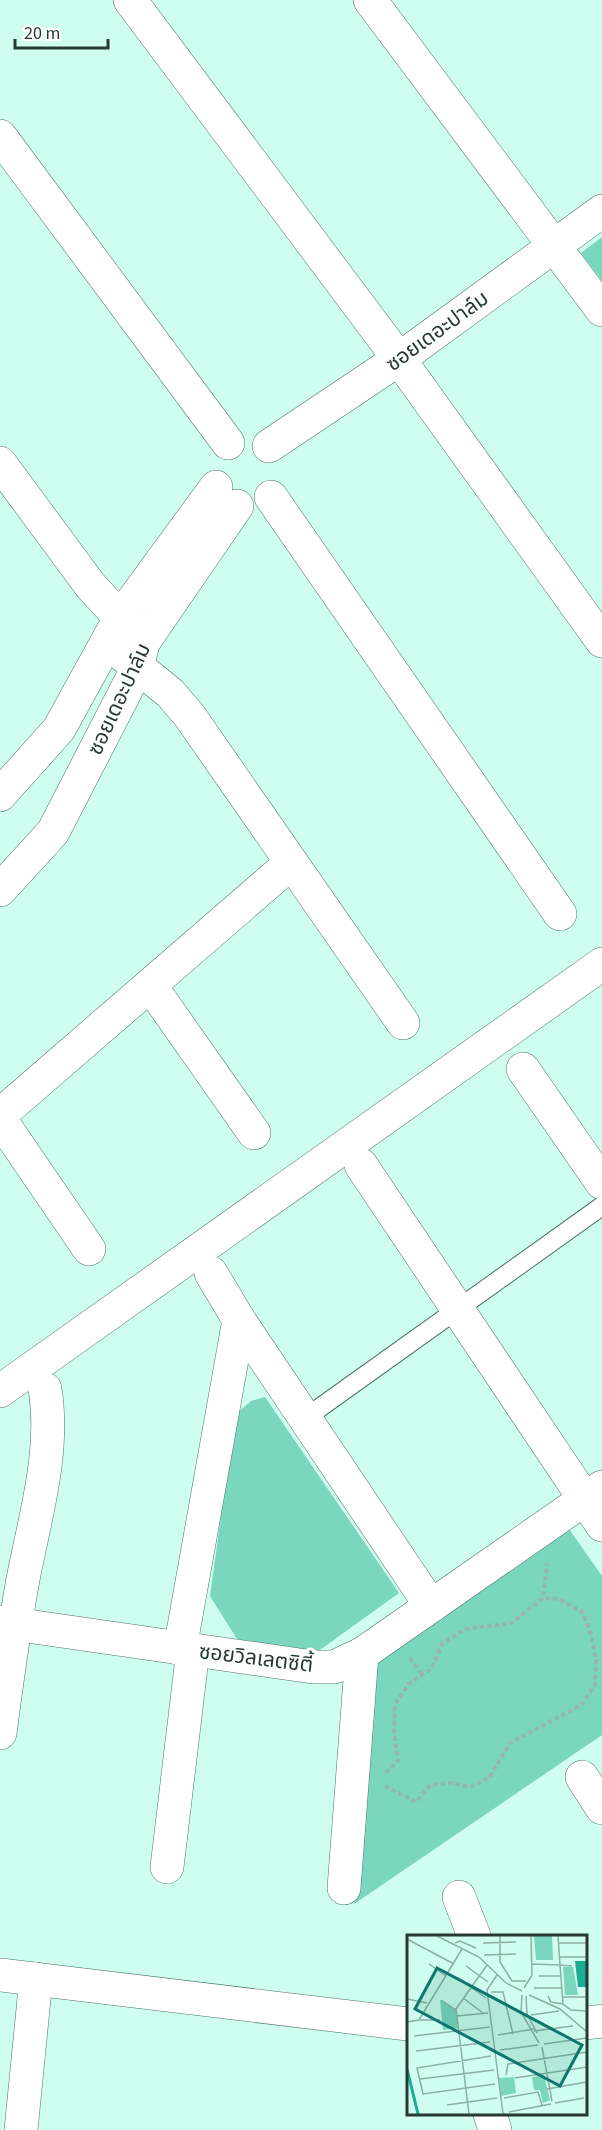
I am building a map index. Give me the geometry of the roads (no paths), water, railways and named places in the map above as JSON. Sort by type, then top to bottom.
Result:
[{"type":"street","points":[[130,0],[399,359],[602,641]]},
{"type":"street","points":[[370,0],[602,310]]},
{"type":"street","points":[[0,136],[228,443]]},
{"type":"street","name":"ซอยเดอะปาล์ม","points":[[269,446],[399,359],[602,211]]},
{"type":"street","points":[[249,438],[269,446],[276,455],[280,466],[277,488],[271,497],[261,504],[226,497],[213,478],[215,458],[228,443],[249,438]]},
{"type":"street","points":[[2,470],[90,585],[114,630],[140,656],[189,716],[403,1023]]},
{"type":"street","name":"ซอยเดอะปาล์ม","points":[[0,795],[59,729],[114,630],[226,497]]},
{"type":"street","name":"ซอยเดอะปาล์ม","points":[[0,890],[53,832],[140,656],[226,497]]},
{"type":"street","points":[[271,497],[560,914]]},
{"type":"street","points":[[40,750],[78,783]]},
{"type":"street","points":[[89,1249],[0,1117],[291,863]]},
{"type":"street","points":[[0,1391],[602,964]]},
{"type":"street","points":[[150,985],[254,1133]]},
{"type":"street","points":[[523,1069],[602,1183]]},
{"type":"street","points":[[361,1165],[587,1507]]},
{"type":"street","points":[[211,1273],[304,1419],[431,1606]]},
{"type":"street","points":[[167,1867],[187,1649],[239,1320]]},
{"type":"street","points":[[0,1733],[7,1623],[46,1455],[50,1417],[45,1389]]},
{"type":"street","name":"ซอยวิลเลตซิตี้","points":[[7,1623],[313,1667],[334,1666],[362,1654],[431,1606],[587,1507]]},
{"type":"street","points":[[344,1888],[362,1654]]},
{"type":"street","points":[[582,1777],[602,1808]]},
{"type":"street","points":[[459,1897],[474,1935]]},
{"type":"street","points":[[0,1975],[407,2024]]},
{"type":"street","points":[[21,2130],[36,1979]]},
{"type":"street","points":[[587,2023],[602,2021]]},
{"type":"street","points":[[490,2115],[495,2130]]},
{"type":"lane","points":[[304,1419],[602,1206]]}]
